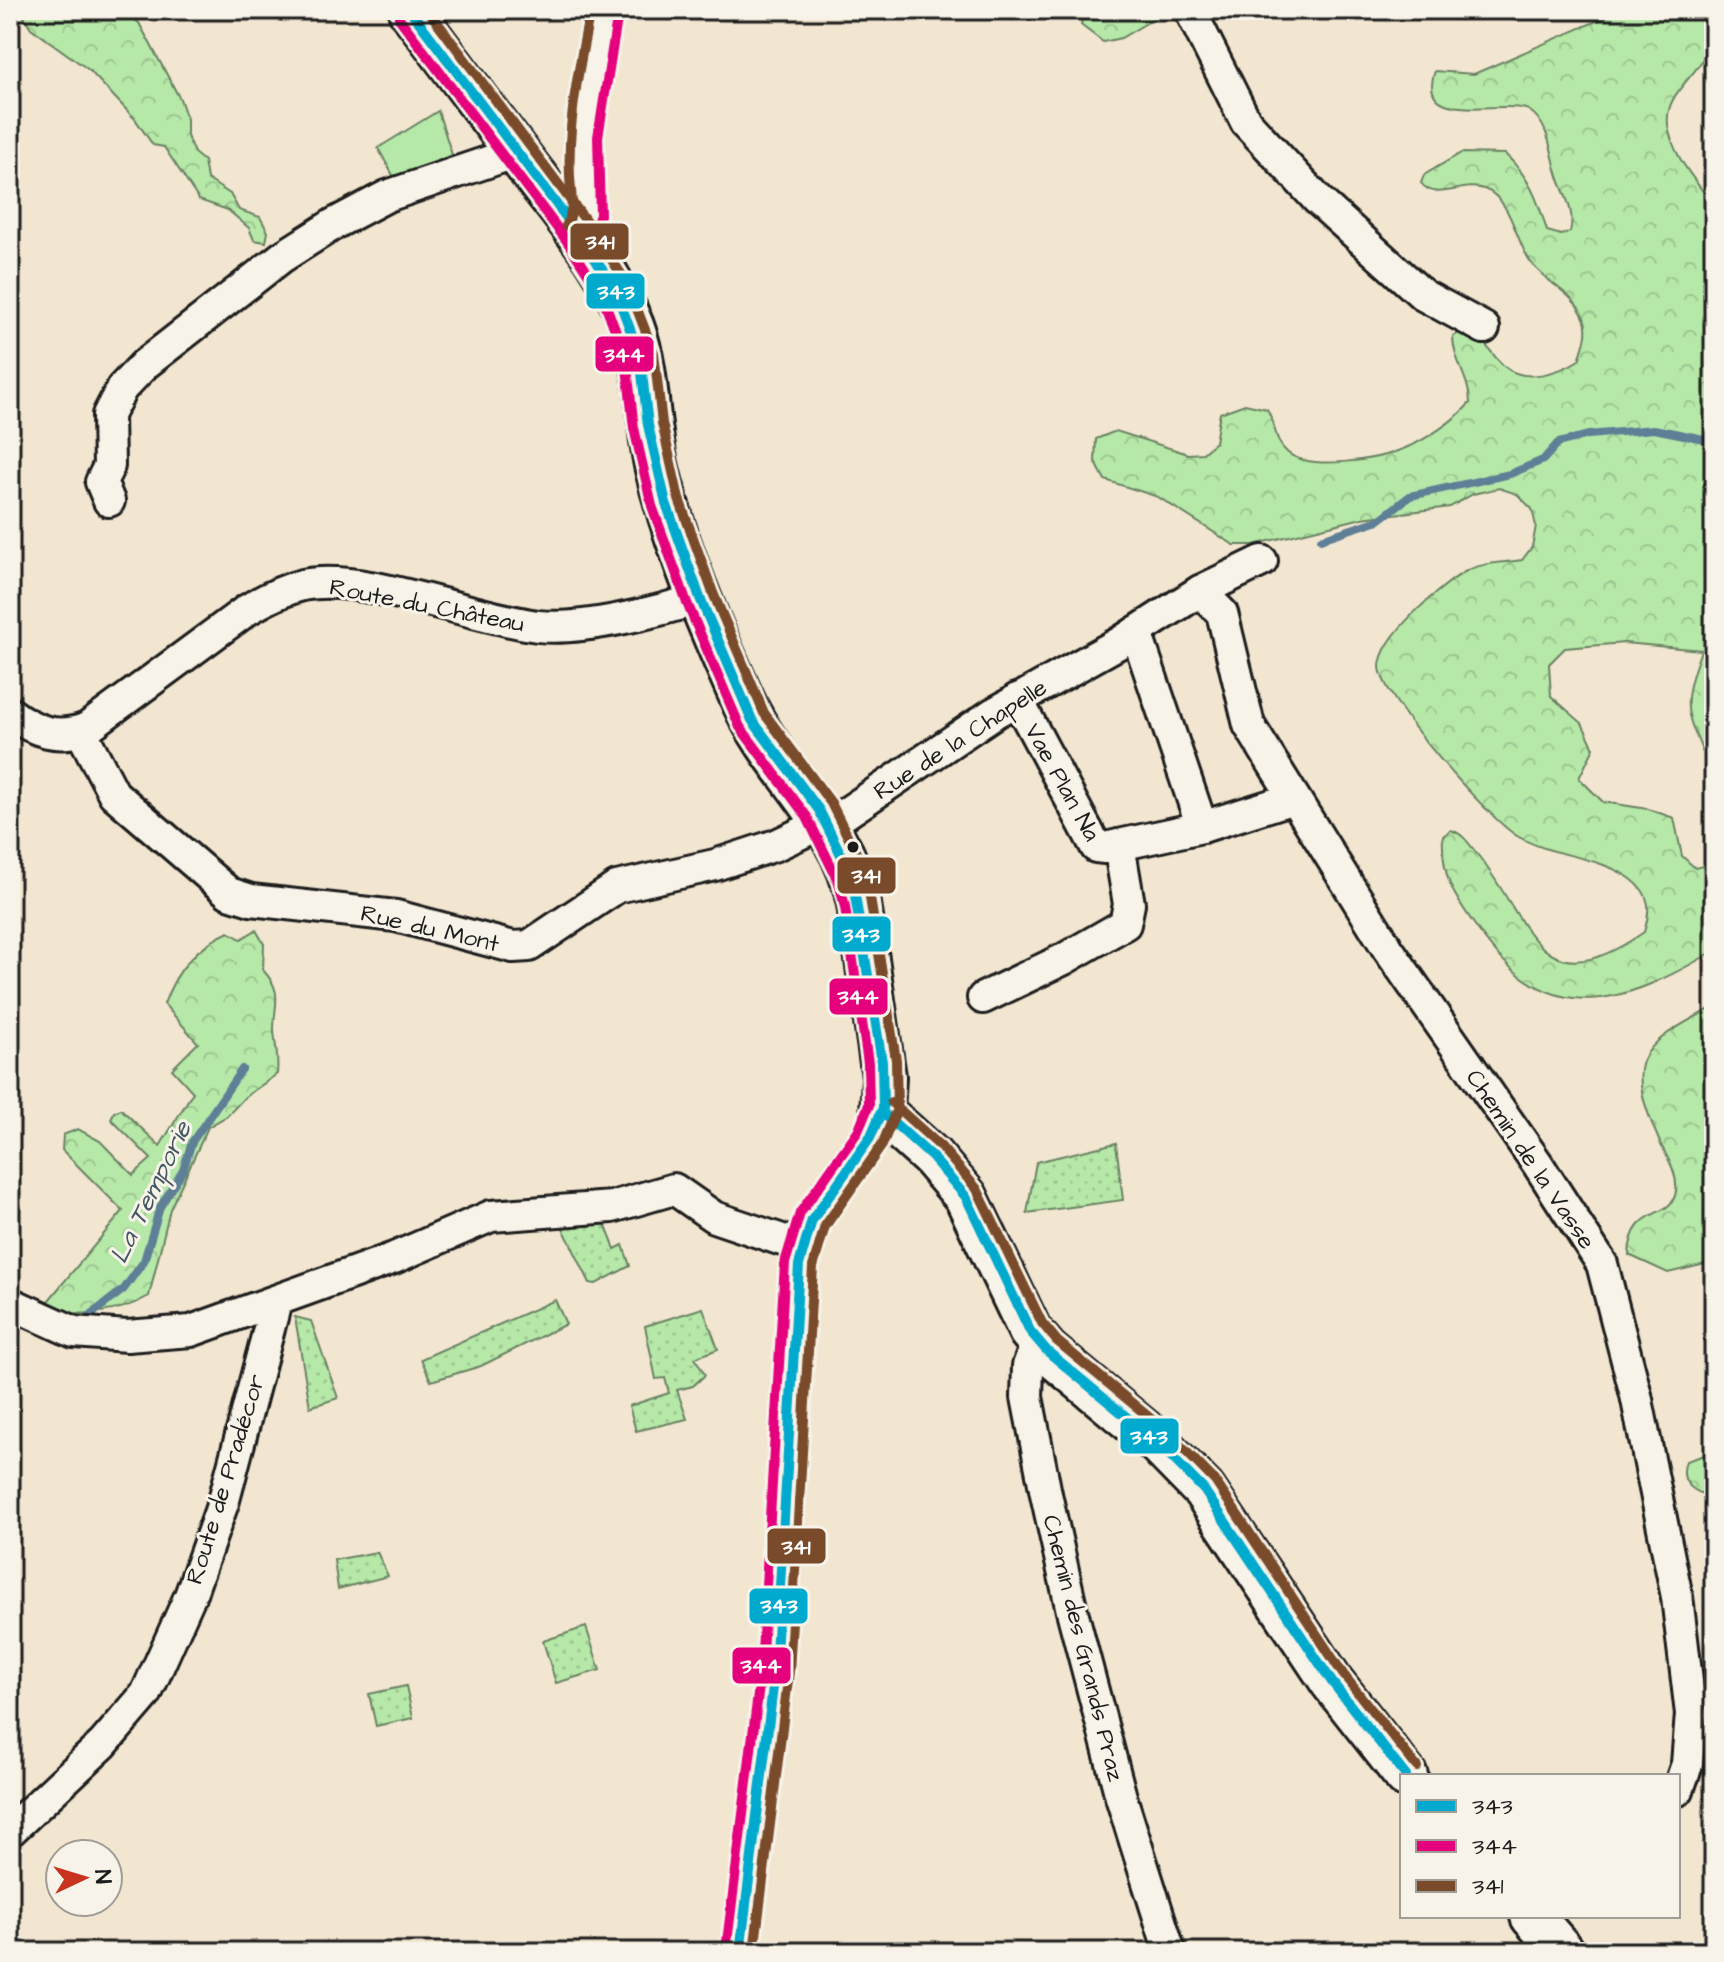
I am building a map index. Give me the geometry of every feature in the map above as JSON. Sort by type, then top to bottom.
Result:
[{"type":"street","points":[[410,10],[608,276],[632,328],[658,474],[700,598],[752,720],[826,824],[850,870],[859,904],[884,1077],[882,1112],[870,1138],[812,1220],[803,1247],[794,1309],[775,1671],[740,1952]]},
{"type":"street","points":[[578,233],[586,221],[583,143],[587,101],[604,10]]},
{"type":"street","points":[[1190,10],[1246,122],[1318,200],[1423,295],[1484,328]]},
{"type":"street","points":[[109,501],[101,482],[109,466],[108,415],[122,388],[145,364],[282,257],[334,224],[387,196],[517,152]]},
{"type":"street","name":"Rue de la Chapelle","points":[[826,824],[1017,699],[1136,632],[1200,591],[1262,561]]},
{"type":"street","name":"Route du Château","points":[[81,731],[247,610],[273,595],[305,585],[345,585],[556,627],[646,613],[700,598]]},
{"type":"street","name":"Chemin de la Vasse","points":[[1200,591],[1222,613],[1249,725],[1388,949],[1537,1163],[1602,1264],[1636,1395],[1677,1597],[1691,1714],[1687,1764],[1680,1784]]},
{"type":"street","points":[[1136,632],[1202,827]]},
{"type":"street","name":"Vae Plan Na","points":[[1017,699],[1090,841],[1100,848],[1202,827],[1294,798]]},
{"type":"street","points":[[10,713],[39,730],[62,734],[81,731]]},
{"type":"street","name":"Rue du Mont","points":[[81,731],[114,794],[229,893],[251,900],[396,916],[513,947],[529,946],[621,885],[715,865],[826,824]]},
{"type":"street","name":"Vae Plan Na","points":[[983,998],[1048,968],[1125,924],[1129,904],[1119,845]]},
{"type":"street","points":[[882,1112],[919,1143],[966,1197],[996,1255],[1022,1317],[1038,1340],[1158,1443],[1204,1490],[1332,1682],[1404,1774]]},
{"type":"street","points":[[10,1303],[74,1332],[127,1336],[191,1331],[276,1302],[491,1216],[612,1207],[674,1189],[714,1217],[803,1247]]},
{"type":"street","name":"Route de Pradécor","points":[[10,1831],[103,1744],[146,1694],[190,1596],[224,1500],[276,1302]]},
{"type":"street","name":"Chemin des Grands Praz","points":[[1038,1340],[1028,1366],[1027,1397],[1046,1494],[1072,1611],[1124,1809],[1170,1952]]},
{"type":"street","points":[[1538,1918],[1563,1952]]},
{"type":"green space","points":[[99,9],[114,11],[139,23],[180,99],[187,119],[187,136],[194,153],[204,161],[207,179],[230,194],[239,210],[260,217],[268,232],[266,242],[254,240],[249,228],[228,210],[199,200],[164,147],[153,145],[135,119],[89,70],[31,28],[20,10]]},
{"type":"green space","points":[[1084,10],[1154,10],[1155,18],[1121,38],[1103,42],[1081,25]]},
{"type":"green space","points":[[1622,10],[1710,10],[1712,31],[1709,48],[1702,62],[1674,97],[1668,125],[1680,158],[1714,206],[1714,770],[1710,769],[1695,735],[1688,711],[1690,686],[1701,650],[1624,643],[1565,648],[1549,664],[1551,696],[1582,723],[1594,748],[1579,778],[1603,802],[1648,809],[1674,818],[1682,856],[1695,868],[1714,863],[1714,951],[1649,985],[1618,995],[1589,999],[1560,996],[1532,984],[1505,963],[1479,931],[1451,887],[1444,865],[1443,836],[1451,830],[1466,840],[1526,928],[1541,946],[1559,958],[1580,961],[1608,953],[1644,932],[1648,917],[1646,897],[1638,885],[1618,871],[1531,843],[1503,825],[1461,783],[1416,729],[1385,682],[1380,667],[1390,641],[1401,627],[1444,586],[1474,567],[1522,560],[1532,547],[1536,526],[1532,509],[1517,494],[1499,488],[1473,494],[1450,507],[1362,518],[1253,545],[1234,545],[1158,497],[1105,480],[1095,461],[1096,439],[1116,431],[1188,454],[1203,453],[1215,442],[1220,413],[1245,404],[1267,409],[1283,449],[1298,458],[1328,463],[1377,457],[1403,449],[1430,435],[1470,403],[1453,337],[1461,331],[1475,333],[1505,367],[1523,375],[1553,372],[1579,360],[1586,334],[1586,323],[1580,309],[1533,265],[1508,212],[1494,194],[1476,187],[1434,191],[1421,183],[1424,175],[1461,153],[1505,154],[1532,189],[1547,231],[1561,235],[1570,232],[1570,209],[1541,123],[1530,111],[1519,108],[1450,105],[1438,100],[1432,89],[1435,71],[1474,74]]},
{"type":"green space","points":[[438,111],[452,155],[396,181],[378,148]]},
{"type":"green space","points":[[256,930],[264,944],[263,970],[276,992],[274,1030],[277,1074],[245,1097],[227,1116],[208,1127],[170,1209],[149,1296],[125,1307],[97,1313],[69,1313],[44,1306],[123,1211],[62,1150],[63,1135],[78,1129],[100,1141],[133,1175],[151,1159],[111,1119],[114,1112],[121,1109],[160,1146],[193,1092],[172,1069],[198,1043],[164,1004],[169,992],[181,970],[207,944],[229,932],[241,939]]},
{"type":"green space","points":[[1714,1007],[1714,1262],[1668,1273],[1629,1255],[1631,1239],[1637,1228],[1667,1206],[1676,1191],[1674,1173],[1649,1117],[1640,1075],[1652,1047],[1687,1021]]},
{"type":"green space","points":[[1116,1143],[1123,1200],[1027,1213],[1036,1162]]},
{"type":"green space","points":[[601,1214],[615,1249],[623,1245],[630,1266],[596,1284],[590,1283],[559,1220]]},
{"type":"green space","points":[[555,1300],[566,1324],[481,1366],[431,1381],[421,1359]]},
{"type":"green space","points":[[703,1308],[718,1349],[695,1358],[705,1375],[693,1386],[677,1390],[687,1419],[636,1431],[629,1406],[669,1393],[665,1378],[656,1379],[645,1326]]},
{"type":"green space","points":[[295,1317],[311,1321],[338,1398],[310,1407]]},
{"type":"green space","points":[[1714,1452],[1714,1498],[1690,1486],[1684,1469],[1686,1461]]},
{"type":"green space","points":[[377,1552],[388,1576],[338,1589],[334,1560]]},
{"type":"green space","points":[[586,1627],[600,1670],[556,1683],[543,1641]]},
{"type":"green space","points":[[406,1686],[413,1718],[376,1726],[369,1694]]},
{"type":"waterway","name":"La Temporie","points":[[1321,539],[1379,520],[1410,496],[1510,474],[1543,460],[1558,443],[1588,435],[1654,429],[1714,441]]},
{"type":"waterway","name":"La Temporie","points":[[83,1321],[124,1289],[144,1261],[160,1207],[183,1170],[192,1142],[242,1069]]},
{"type":"transit line","name":"343","points":[[410,10],[578,233],[615,289],[640,356],[648,425],[666,503],[700,598],[752,720],[819,810],[852,877],[882,1062],[883,1108],[870,1138],[812,1220],[799,1265],[775,1671],[740,1952]]},
{"type":"transit line","name":"341","points":[[428,10],[589,225],[627,283],[654,353],[662,423],[679,499],[713,593],[764,713],[831,803],[866,873],[896,1060],[897,1109],[882,1145],[825,1226],[813,1267],[789,1672],[754,1952]]},
{"type":"transit line","name":"341","points":[[566,226],[571,208],[572,114],[590,10]]},
{"type":"transit line","name":"344","points":[[590,240],[600,215],[598,137],[618,13]]},
{"type":"transit line","name":"344","points":[[399,18],[567,241],[602,295],[626,359],[634,428],[652,506],[687,603],[740,727],[807,817],[839,882],[845,907],[868,1063],[869,1105],[858,1131],[800,1213],[785,1263],[761,1670],[726,1950]]},
{"type":"transit line","name":"341","points":[[891,1102],[941,1147],[977,1189],[1042,1323],[1057,1341],[1167,1432],[1215,1481],[1343,1674],[1417,1767]]},
{"type":"transit line","name":"343","points":[[882,1112],[932,1157],[966,1197],[1030,1331],[1047,1351],[1158,1443],[1204,1490],[1332,1682],[1404,1774]]}]
